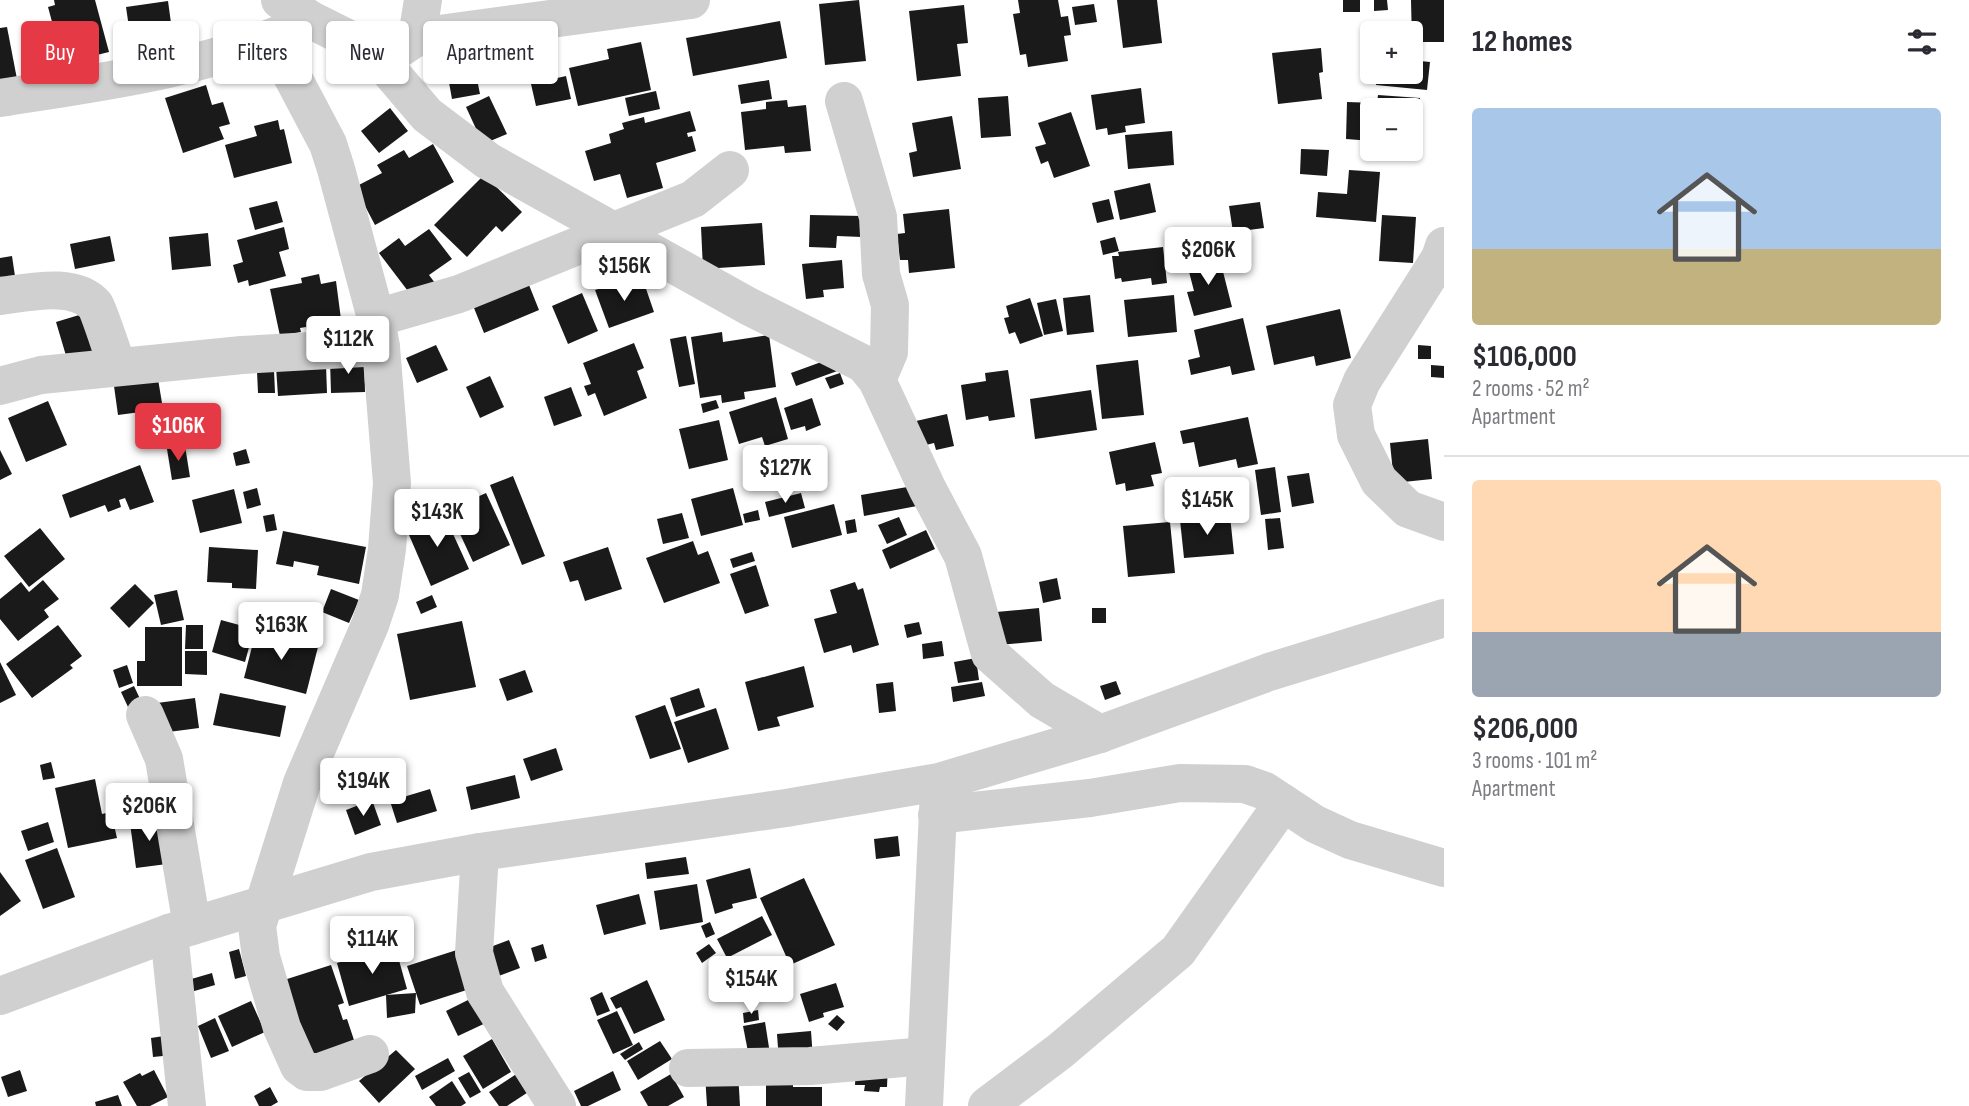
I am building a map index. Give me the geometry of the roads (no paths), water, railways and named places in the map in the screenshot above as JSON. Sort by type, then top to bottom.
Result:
[{"type":"street","points":[[417,37],[423,0]]},
{"type":"street","points":[[409,42],[417,37],[691,0]]},
{"type":"street","points":[[296,10],[326,26]]},
{"type":"street","points":[[0,97],[141,76],[213,56]]},
{"type":"street","points":[[296,84],[328,144],[378,333],[392,484],[380,595],[370,625],[302,783],[257,926],[261,957],[282,1028],[299,1066],[307,1072],[320,1072],[370,1054]]},
{"type":"street","points":[[401,84],[428,115],[488,161],[748,306],[864,364],[877,380],[927,488],[963,556],[990,654],[1042,700],[1100,734]]},
{"type":"street","points":[[844,101],[878,217],[881,274],[890,305],[889,352],[877,380]]},
{"type":"street","points":[[0,386],[41,375],[242,355],[378,333],[459,294],[693,199],[730,170]]},
{"type":"street","points":[[1444,246],[1440,258],[1362,381],[1352,405],[1356,435],[1379,481],[1408,509],[1444,522]]},
{"type":"street","points":[[0,296],[55,289],[73,292],[94,305],[118,367]]},
{"type":"street","points":[[938,798],[1100,734],[1269,672],[1444,618]]},
{"type":"street","points":[[145,715],[164,759],[180,930],[187,1106]]},
{"type":"street","points":[[0,996],[180,930],[372,872],[480,852],[786,808],[938,798],[1090,798],[1180,783],[1245,784],[1265,791],[1315,824],[1350,840],[1444,868]]},
{"type":"street","points":[[924,1106],[938,798]]},
{"type":"street","points":[[987,1106],[1060,1051],[1178,951],[1283,803]]},
{"type":"street","points":[[480,852],[474,953],[481,979],[485,992],[557,1106]]},
{"type":"street","points":[[688,1068],[810,1066],[926,1056]]}]
